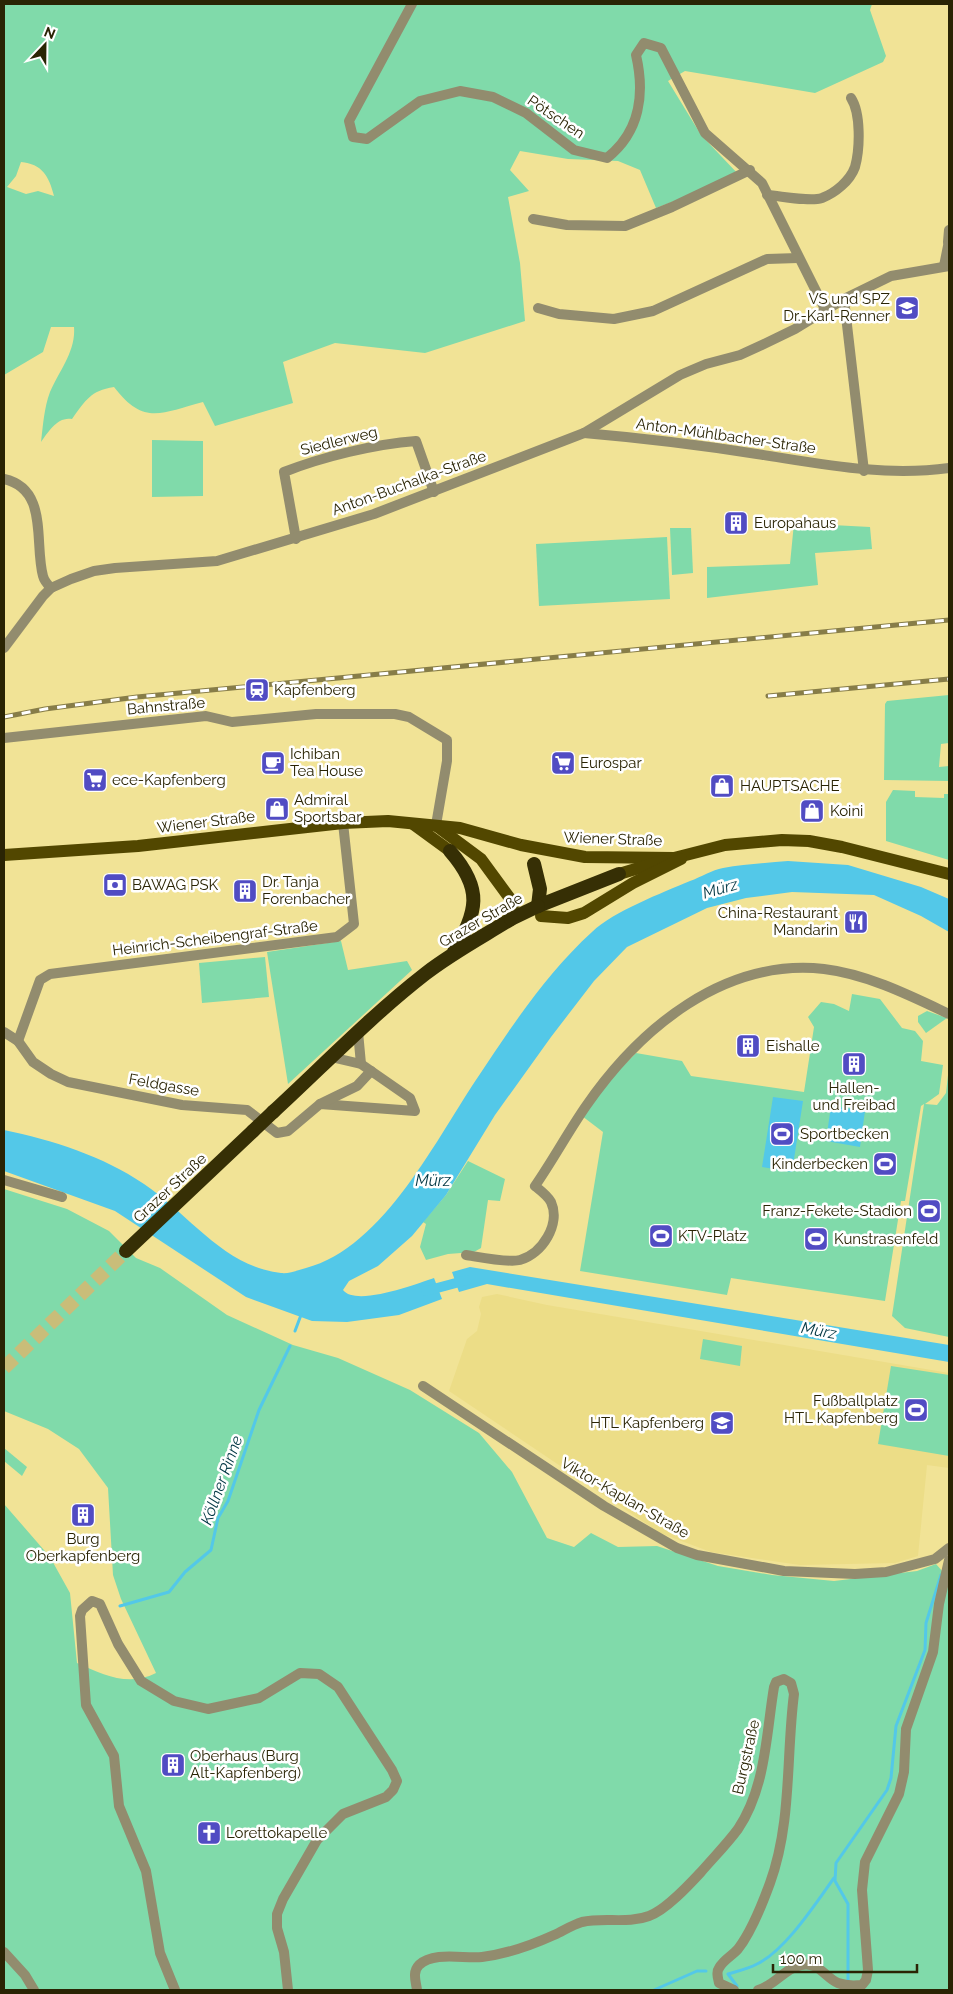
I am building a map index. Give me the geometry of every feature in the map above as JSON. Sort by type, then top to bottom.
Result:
[{"type":"highway","points":[[450,851],[461,864],[473,890],[473,934]]},
{"type":"highway","points":[[534,864],[540,889],[540,911]]},
{"type":"highway","name":"Grazer Straße","points":[[126,1251],[358,1032],[398,996],[453,954],[473,934],[511,919],[540,911],[619,874]]},
{"type":"main road","name":"Wiener Straße","points":[[4,855],[138,846],[344,823],[388,820],[460,828],[521,845],[585,857],[674,858],[725,845],[757,841],[809,841],[842,846],[949,874]]},
{"type":"main road","points":[[412,822],[450,851]]},
{"type":"main road","points":[[436,825],[481,859],[514,904]]},
{"type":"main road","points":[[521,845],[534,864]]},
{"type":"main road","name":"Wiener Straße","points":[[540,911],[568,918],[584,913],[633,883],[693,852]]},
{"type":"main road","name":"Grazer Straße","points":[[619,874],[674,858]]},
{"type":"street","name":"Pötschen","points":[[412,4],[349,121],[353,137],[367,139],[420,100],[460,91],[494,97],[526,113],[574,150],[607,158],[621,146],[632,130],[640,100],[640,70],[636,55],[644,42],[660,48],[705,133],[750,170]]},
{"type":"street","points":[[767,195],[820,199],[840,188],[855,168],[859,133],[857,107],[851,98]]},
{"type":"street","points":[[533,219],[567,225],[625,226],[672,207],[750,170],[762,183],[826,311]]},
{"type":"street","points":[[947,266],[949,230]]},
{"type":"street","points":[[538,308],[559,314],[614,319],[653,311],[768,259],[798,258]]},
{"type":"street","name":"Anton-Buchalka-Straße","points":[[4,648],[51,588],[71,579],[94,571],[217,561],[296,539],[434,492],[584,433],[680,375],[706,364],[740,355],[795,329],[844,299],[891,276],[947,266]]},
{"type":"street","points":[[844,299],[864,471]]},
{"type":"street","name":"Anton-Mühlbacher-Straße","points":[[584,433],[646,438],[864,471],[920,472],[949,468]]},
{"type":"street","name":"Siedlerweg","points":[[296,539],[284,472],[299,466],[340,455],[416,441],[434,492]]},
{"type":"street","points":[[4,479],[20,487],[31,497],[38,520],[43,577],[51,588]]},
{"type":"street","name":"Bahnstraße","points":[[4,738],[206,716],[232,722],[316,714],[387,713],[409,717],[446,740],[447,761],[436,825]]},
{"type":"street","name":"Heinrich-Scheibengraf-Straße","points":[[18,1041],[40,980],[50,974],[337,938],[354,924],[344,823]]},
{"type":"street","points":[[466,1255],[519,1261],[540,1247],[552,1227],[554,1214],[550,1201],[535,1186],[586,1106],[615,1068],[651,1032],[688,1001],[723,984],[753,975],[787,969],[825,969],[871,981],[949,1014]]},
{"type":"street","name":"Feldgasse","points":[[4,1032],[18,1041],[33,1062],[68,1082],[182,1105],[247,1110],[277,1134],[288,1131],[320,1104],[357,1086],[371,1071]]},
{"type":"street","points":[[358,1032],[361,1064]]},
{"type":"street","points":[[320,1104],[415,1112],[410,1098],[361,1064],[327,1061]]},
{"type":"street","points":[[4,1180],[62,1197]]},
{"type":"street","name":"Viktor-Kaplan-Straße","points":[[423,1386],[604,1506],[677,1548],[697,1555],[784,1571],[854,1574],[886,1572],[935,1559],[949,1548]]},
{"type":"street","points":[[758,1990],[765,1988],[776,1978],[800,1965],[812,1965],[826,1972],[836,1983],[848,1986],[862,1985],[866,1980],[868,1970],[862,1890],[866,1862],[899,1794],[904,1772],[906,1729],[933,1652],[939,1604],[949,1560]]},
{"type":"street","points":[[175,1990],[160,1953],[146,1871],[120,1806],[114,1756],[86,1705],[80,1616],[82,1610],[92,1601],[100,1604],[118,1644],[141,1681],[174,1702],[208,1709],[259,1698],[300,1672],[319,1674],[338,1687],[392,1770],[397,1781],[393,1790],[386,1797],[343,1814],[317,1840],[283,1899],[277,1914],[288,1990]]},
{"type":"street","name":"Burgstraße","points":[[418,1990],[414,1978],[416,1971],[426,1961],[446,1958],[483,1957],[528,1946],[580,1923],[642,1918],[664,1907],[691,1883],[737,1829],[747,1812],[754,1795],[768,1742],[774,1687],[776,1682],[784,1680],[791,1683],[794,1694],[781,1838],[770,1884],[744,1940],[737,1950],[719,1966],[719,1983],[734,1990]]},
{"type":"street","points":[[4,1952],[25,1975],[34,1990]]},
{"type":"shaded area","name":"HTL Kapfenberg","points":[[497,1294],[547,1305],[949,1373],[949,1468],[927,1465],[918,1556],[895,1563],[800,1565],[711,1552],[660,1533],[449,1391],[467,1339],[477,1331],[481,1314],[479,1307],[482,1297]]},
{"type":"green space","points":[[4,4],[872,4],[870,10],[886,56],[883,62],[815,93],[685,71],[668,81],[701,135],[740,176],[656,208],[640,170],[618,161],[568,159],[520,151],[510,170],[529,191],[508,197],[520,263],[525,321],[425,353],[335,343],[283,362],[293,403],[215,426],[203,402],[176,410],[154,413],[144,412],[125,399],[114,387],[99,391],[89,397],[72,419],[58,422],[41,442],[48,398],[70,353],[74,327],[51,327],[43,352],[4,375]],"holes":[[[21,162],[28,163],[44,172],[54,196],[38,191],[26,194],[7,187],[16,176]]]},
{"type":"green space","points":[[152,440],[203,441],[203,496],[152,497]]},
{"type":"green space","points":[[794,523],[870,527],[872,549],[815,553],[818,585],[707,598],[707,567],[790,564]]},
{"type":"green space","points":[[670,528],[691,528],[693,573],[672,575]]},
{"type":"green space","points":[[667,537],[670,599],[539,606],[536,544]]},
{"type":"green space","points":[[949,695],[949,743],[941,744],[939,767],[949,766],[949,781],[884,780],[885,704],[887,701]]},
{"type":"green space","points":[[893,790],[915,791],[915,797],[944,798],[944,794],[949,794],[949,860],[886,841],[886,802]]},
{"type":"green space","points":[[341,941],[348,970],[407,961],[412,970],[288,1084],[267,952]]},
{"type":"green space","points":[[265,957],[269,997],[202,1003],[199,963]]},
{"type":"green space","points":[[852,994],[880,999],[902,1028],[915,1031],[923,1041],[921,1061],[943,1065],[939,1094],[925,1104],[937,1105],[946,1093],[949,1066],[949,1337],[905,1328],[892,1316],[924,1104],[921,1106],[905,1201],[901,1201],[885,1301],[731,1278],[727,1295],[580,1271],[603,1132],[582,1116],[616,1073],[636,1053],[682,1061],[691,1076],[804,1092],[814,1027],[808,1017],[821,1002],[834,1004],[849,1011]]},
{"type":"green space","points":[[927,1011],[947,1018],[926,1033],[918,1022],[918,1016]]},
{"type":"green space","points":[[468,1161],[505,1179],[500,1201],[488,1200],[481,1248],[474,1252],[448,1254],[426,1260],[420,1247],[426,1224],[423,1222],[446,1195]]},
{"type":"green space","points":[[4,1189],[67,1209],[109,1231],[136,1258],[160,1268],[227,1315],[293,1345],[338,1358],[410,1390],[479,1433],[512,1472],[547,1538],[574,1547],[591,1533],[618,1547],[657,1546],[718,1566],[772,1575],[834,1581],[917,1571],[936,1564],[943,1572],[940,1580],[949,1583],[949,1990],[4,1990],[4,1504],[50,1557],[70,1593],[77,1663],[116,1678],[136,1679],[156,1673],[121,1599],[113,1575],[108,1488],[79,1449],[48,1429],[4,1411]]},
{"type":"green space","points":[[703,1339],[742,1346],[740,1366],[700,1359]]},
{"type":"green space","name":"Fußballplatz HTL Kapfenberg","points":[[891,1366],[949,1375],[949,1456],[878,1444]]},
{"type":"green space","points":[[4,1448],[27,1467],[22,1476],[4,1461]]},
{"type":"water","points":[[788,861],[848,865],[921,887],[949,899],[949,932],[921,916],[874,895],[792,892],[746,898],[707,908],[627,947],[594,981],[551,1037],[495,1115],[446,1195],[412,1236],[378,1266],[349,1281],[343,1290],[350,1295],[373,1295],[387,1293],[434,1278],[442,1299],[399,1315],[347,1322],[312,1321],[246,1297],[115,1211],[4,1171],[4,1130],[59,1144],[112,1165],[160,1196],[224,1250],[242,1261],[261,1269],[281,1273],[290,1272],[334,1257],[360,1238],[384,1214],[406,1187],[427,1158],[492,1055],[532,999],[561,964],[601,924],[652,897],[715,870]]},
{"type":"water","name":"Sportbecken","points":[[773,1097],[803,1101],[792,1172],[762,1167]]},
{"type":"water","points":[[831,1106],[865,1111],[860,1147],[826,1141]]},
{"type":"water","name":"Mürz","points":[[470,1267],[949,1345],[949,1362],[487,1284],[459,1292],[452,1272]]},
{"type":"waterway","name":"Mürz","points":[[426,1291],[467,1280]]},
{"type":"waterway","name":"Köllner Rinne","points":[[295,1331],[301,1315]]},
{"type":"waterway","name":"Köllner Rinne","points":[[120,1606],[169,1592],[185,1572],[211,1550],[218,1518],[228,1501],[259,1410],[290,1346]]},
{"type":"waterway","points":[[848,1981],[848,1904],[835,1881],[836,1863],[887,1790],[891,1778],[896,1726],[925,1650],[926,1623],[941,1575]]},
{"type":"waterway","points":[[737,1986],[728,1974],[754,1966],[768,1958],[778,1949],[809,1913],[834,1878]]},
{"type":"waterway","points":[[654,1990],[697,1971],[706,1971]]},
{"type":"tunnel","points":[[4,1368],[126,1251]]},
{"type":"railway","points":[[4,717],[45,709],[137,697],[949,620]]},
{"type":"railway","points":[[768,696],[949,679]]},
{"type":"place","name":"VS und SPZ Dr.-Karl-Renner","points":[[907,308]]},
{"type":"place","name":"Europahaus","points":[[736,523]]},
{"type":"place","name":"Kapfenberg","points":[[257,690]]},
{"type":"place","name":"Ichiban Tea House","points":[[273,763]]},
{"type":"place","name":"Eurospar","points":[[563,763]]},
{"type":"place","name":"ece-Kapfenberg","points":[[95,780]]},
{"type":"place","name":"HAUPTSACHE","points":[[722,786]]},
{"type":"place","name":"Admiral Sportsbar","points":[[277,809]]},
{"type":"place","name":"Koini","points":[[812,811]]},
{"type":"place","name":"BAWAG PSK","points":[[115,885]]},
{"type":"place","name":"Dr. Tanja Forenbacher","points":[[245,891]]},
{"type":"place","name":"China-Restaurant Mandarin","points":[[856,922]]},
{"type":"place","name":"Eishalle","points":[[748,1046]]},
{"type":"place","name":"Hallen- und Freibad","points":[[854,1064]]},
{"type":"place","name":"Sportbecken","points":[[782,1134]]},
{"type":"place","name":"Kinderbecken","points":[[885,1164]]},
{"type":"place","name":"Franz-Fekete-Stadion","points":[[929,1211]]},
{"type":"place","name":"KTV-Platz","points":[[661,1236]]},
{"type":"place","name":"Kunstrasenfeld","points":[[816,1239]]},
{"type":"place","name":"Fußballplatz HTL Kapfenberg","points":[[916,1410]]},
{"type":"place","name":"HTL Kapfenberg","points":[[722,1423]]},
{"type":"place","name":"Burg Oberkapfenberg","points":[[83,1515]]},
{"type":"place","name":"Oberhaus (Burg Alt-Kapfenberg)","points":[[173,1765]]},
{"type":"place","name":"Lorettokapelle","points":[[209,1833]]}]
